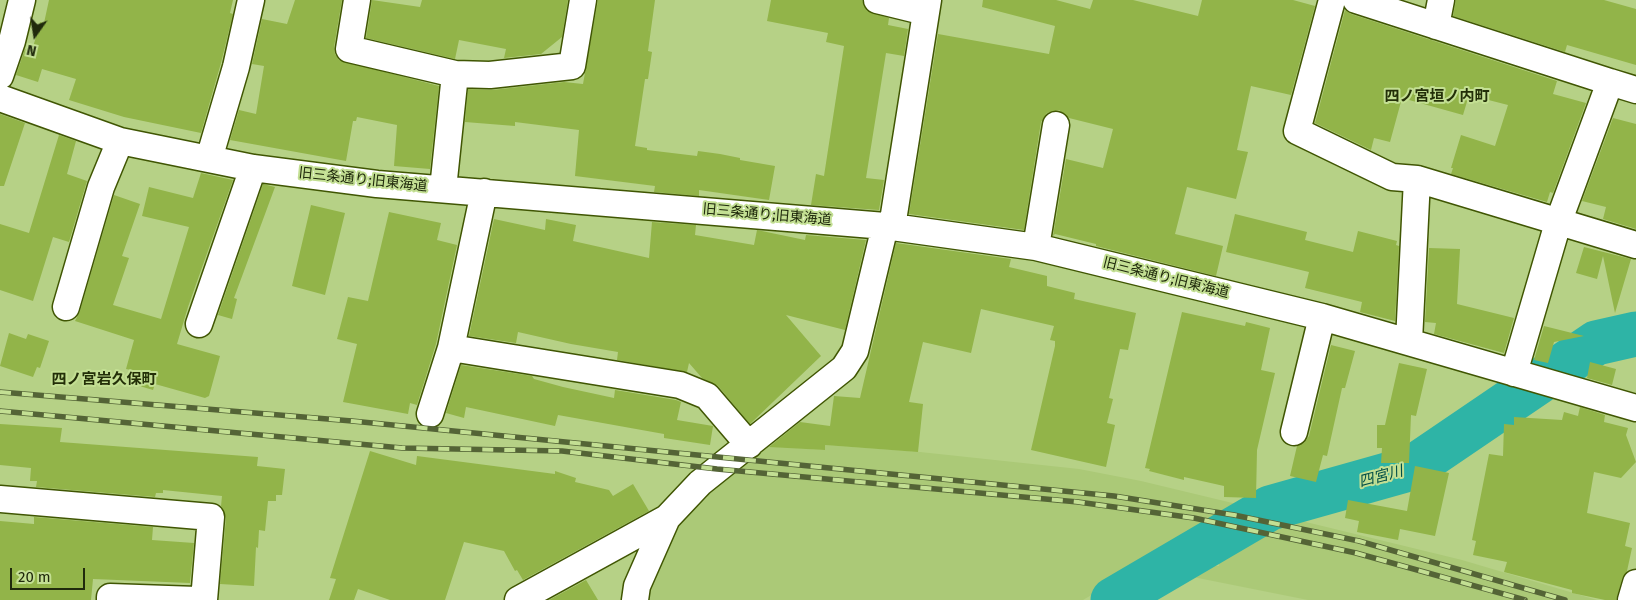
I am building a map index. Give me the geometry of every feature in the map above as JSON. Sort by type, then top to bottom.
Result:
[{"type":"street","points":[[1,97],[22,0]]},
{"type":"street","points":[[209,159],[236,67],[251,0]]},
{"type":"street","points":[[357,0],[348,49],[456,74],[490,75],[572,66],[583,0]]},
{"type":"street","points":[[518,600],[667,518],[700,483],[844,368],[856,351],[889,226],[927,6],[877,0]]},
{"type":"street","points":[[1332,0],[1297,130],[1404,178],[1636,245]]},
{"type":"street","points":[[1356,0],[1636,90]]},
{"type":"street","points":[[1436,26],[1442,0]]},
{"type":"street","points":[[443,189],[456,74]]},
{"type":"street","points":[[1520,375],[1558,223],[1610,82]]},
{"type":"street","name":"旧三条通り;旧東海道","points":[[1,97],[120,141],[253,168],[377,184],[889,226],[1036,247],[1126,267],[1322,317],[1636,408]]},
{"type":"street","points":[[1036,247],[1056,125]]},
{"type":"street","points":[[66,307],[101,187],[120,141]]},
{"type":"street","points":[[199,324],[253,168]]},
{"type":"street","points":[[1404,178],[1410,341]]},
{"type":"street","points":[[430,414],[451,348],[484,192]]},
{"type":"street","points":[[1294,432],[1322,317]]},
{"type":"street","points":[[451,348],[680,386],[707,396],[749,444]]},
{"type":"street","points":[[0,499],[211,516],[204,600]]},
{"type":"street","points":[[634,600],[637,586],[667,518]]},
{"type":"street","points":[[1631,600],[1636,582]]},
{"type":"street","points":[[110,600],[110,598],[197,600]]},
{"type":"shaded area","points":[[825,445],[920,452],[1079,469],[1141,481],[1245,506],[1203,536],[1132,571],[1083,600],[640,600],[673,530],[708,497],[700,494],[761,446],[824,450]]},
{"type":"shaded area","points":[[1277,515],[1462,560],[1597,600],[1308,600],[1183,575],[1183,567],[1219,566],[1219,549]]},
{"type":"building","points":[[49,0],[233,0],[230,13],[233,14],[201,133],[124,117],[69,100],[76,79],[42,69],[38,82],[16,75],[25,49],[32,51],[40,22],[44,23]]},
{"type":"building","points":[[295,0],[342,0],[334,47],[335,54],[339,60],[439,86],[430,169],[394,166],[397,125],[357,117],[356,121],[353,121],[346,161],[230,140],[239,110],[256,114],[264,66],[252,64],[262,19],[287,24]]},
{"type":"building","points":[[372,0],[420,7],[422,0],[568,0],[562,37],[541,54],[504,58],[506,49],[459,40],[455,59],[366,38]]},
{"type":"building","points":[[598,0],[655,0],[648,51],[652,52],[648,79],[645,79],[635,146],[647,148],[647,150],[697,156],[698,151],[720,154],[740,158],[740,160],[775,166],[769,200],[699,190],[699,196],[654,192],[655,186],[575,176],[579,130],[515,122],[515,126],[465,122],[468,89],[492,90],[564,82],[583,84]]},
{"type":"building","points":[[771,0],[862,0],[867,11],[889,18],[888,25],[908,29],[904,56],[886,53],[866,178],[884,180],[879,210],[811,205],[816,174],[824,176],[844,46],[826,42],[828,33],[767,21]]},
{"type":"building","points":[[983,0],[1056,0],[1090,9],[1093,0],[1133,0],[1198,16],[1202,0],[1293,0],[1315,6],[1291,95],[1251,86],[1237,150],[1248,152],[1236,199],[1187,187],[1175,234],[1223,246],[1216,276],[1096,246],[1096,244],[1055,234],[1053,236],[1066,159],[1103,168],[1113,129],[1069,118],[1059,110],[1047,113],[1041,122],[1024,230],[909,214],[938,34],[1049,54],[1055,26],[982,7]]},
{"type":"building","points":[[1456,0],[1604,0],[1636,9],[1636,65],[1567,45],[1565,52],[1453,16]]},
{"type":"building","points":[[1345,10],[1351,14],[1557,81],[1553,94],[1586,103],[1553,193],[1550,192],[1547,202],[1451,174],[1461,135],[1495,146],[1508,105],[1469,95],[1463,115],[1402,98],[1390,142],[1374,138],[1371,150],[1315,123]]},
{"type":"building","points":[[0,114],[25,123],[4,186],[0,186]]},
{"type":"building","points":[[1613,118],[1636,124],[1636,229],[1603,219],[1606,207],[1582,201]]},
{"type":"building","points":[[59,135],[76,141],[67,174],[87,181],[69,242],[53,237],[33,301],[0,290],[0,224],[29,233]]},
{"type":"building","points":[[201,173],[233,180],[188,307],[177,344],[220,356],[209,396],[205,398],[155,384],[153,390],[133,384],[136,371],[126,369],[134,340],[75,321],[80,311],[114,195],[140,204],[122,256],[129,258],[113,305],[161,319],[189,227],[142,216],[149,187],[193,198]]},
{"type":"building","points":[[263,184],[275,187],[234,298],[237,299],[232,319],[218,315]]},
{"type":"building","points":[[311,205],[345,213],[325,295],[292,286]]},
{"type":"building","points":[[389,212],[441,223],[437,240],[457,245],[436,344],[417,405],[410,403],[408,414],[343,402],[357,344],[337,339],[348,297],[368,301]]},
{"type":"building","points":[[1235,214],[1307,232],[1305,240],[1353,252],[1358,231],[1397,241],[1396,245],[1399,246],[1395,321],[1360,312],[1362,302],[1305,288],[1309,272],[1226,252]]},
{"type":"building","points":[[494,219],[545,230],[546,219],[576,225],[573,241],[649,258],[652,222],[696,225],[695,235],[754,245],[757,230],[805,240],[806,235],[866,240],[845,330],[786,315],[821,356],[750,424],[718,386],[702,378],[689,363],[687,372],[617,360],[618,352],[518,332],[516,343],[469,336]]},
{"type":"building","points":[[896,243],[1011,259],[1009,267],[1047,276],[1047,286],[1075,293],[1074,299],[1136,313],[1128,350],[1120,349],[1109,398],[1113,399],[1107,423],[1115,425],[1106,467],[1031,450],[1055,346],[1055,341],[1050,340],[1054,326],[981,309],[971,353],[923,342],[909,402],[923,404],[918,452],[825,445],[825,450],[769,447],[800,422],[830,426],[834,396],[860,398]]},
{"type":"building","points":[[1584,247],[1631,259],[1615,313],[1603,256],[1597,279],[1576,273]]},
{"type":"building","points":[[1429,248],[1460,249],[1457,304],[1514,318],[1504,353],[1434,334],[1436,323],[1425,322]]},
{"type":"building","points":[[1182,312],[1245,326],[1246,322],[1270,328],[1261,370],[1275,373],[1257,450],[1256,498],[1224,497],[1224,486],[1184,477],[1184,480],[1149,471],[1150,469],[1145,468]]},
{"type":"building","points":[[1544,326],[1584,336],[1554,342],[1548,363],[1534,360]]},
{"type":"building","points":[[9,333],[26,339],[28,334],[49,341],[40,368],[37,367],[33,377],[0,366]]},
{"type":"building","points":[[1331,345],[1355,351],[1345,388],[1342,388],[1327,456],[1323,455],[1316,482],[1290,476],[1297,446],[1304,443],[1309,436]]},
{"type":"building","points":[[1590,362],[1616,369],[1612,385],[1587,378]]},
{"type":"building","points":[[1399,363],[1427,369],[1416,416],[1411,415],[1409,463],[1381,463],[1382,448],[1377,448],[1377,425],[1385,425]]},
{"type":"building","points":[[461,365],[532,376],[534,379],[563,387],[614,398],[615,390],[676,400],[681,402],[677,420],[713,426],[710,445],[664,438],[664,434],[558,415],[555,426],[466,407],[464,418],[446,413]]},
{"type":"building","points":[[1580,407],[1605,415],[1604,422],[1628,428],[1626,435],[1636,462],[1621,478],[1594,472],[1587,513],[1630,523],[1625,546],[1632,548],[1627,571],[1622,579],[1616,600],[1605,600],[1572,593],[1572,590],[1504,572],[1507,562],[1473,555],[1476,541],[1472,540],[1489,454],[1503,456],[1504,424],[1514,425],[1514,417],[1562,420],[1564,412],[1578,416]]},
{"type":"building","points":[[0,424],[62,428],[60,442],[258,457],[257,466],[285,469],[282,495],[276,495],[276,501],[268,501],[265,531],[259,530],[254,586],[220,584],[226,518],[221,506],[222,496],[163,490],[163,493],[156,493],[155,497],[36,487],[37,481],[30,481],[31,468],[0,465]]},
{"type":"building","points":[[370,451],[416,465],[417,456],[555,474],[555,471],[576,478],[575,482],[609,490],[613,496],[633,484],[649,511],[523,580],[517,570],[515,571],[504,551],[464,542],[445,600],[390,600],[358,589],[354,600],[329,600],[336,579],[330,578]]},
{"type":"building","points":[[1415,466],[1449,473],[1435,536],[1400,529],[1398,540],[1357,532],[1359,521],[1345,518],[1348,500],[1407,511]]},
{"type":"building","points":[[34,517],[153,527],[152,540],[194,543],[190,583],[93,579],[91,600],[0,600],[0,521],[34,524]]},
{"type":"building","points":[[586,580],[598,600],[549,600]]},
{"type":"waterway","name":"四宮川","points":[[1113,600],[1270,508],[1412,468],[1596,343],[1636,334]]},
{"type":"railway","points":[[0,392],[352,421],[1114,496],[1234,515],[1359,541],[1565,600]]},
{"type":"railway","points":[[0,411],[402,448],[562,451],[717,469],[1078,502],[1194,518],[1356,553],[1525,600]]},
{"type":"district","name":"四ノ宮垣ノ内町","points":[[1437,97]]},
{"type":"district","name":"四ノ宮岩久保町","points":[[104,380]]}]
